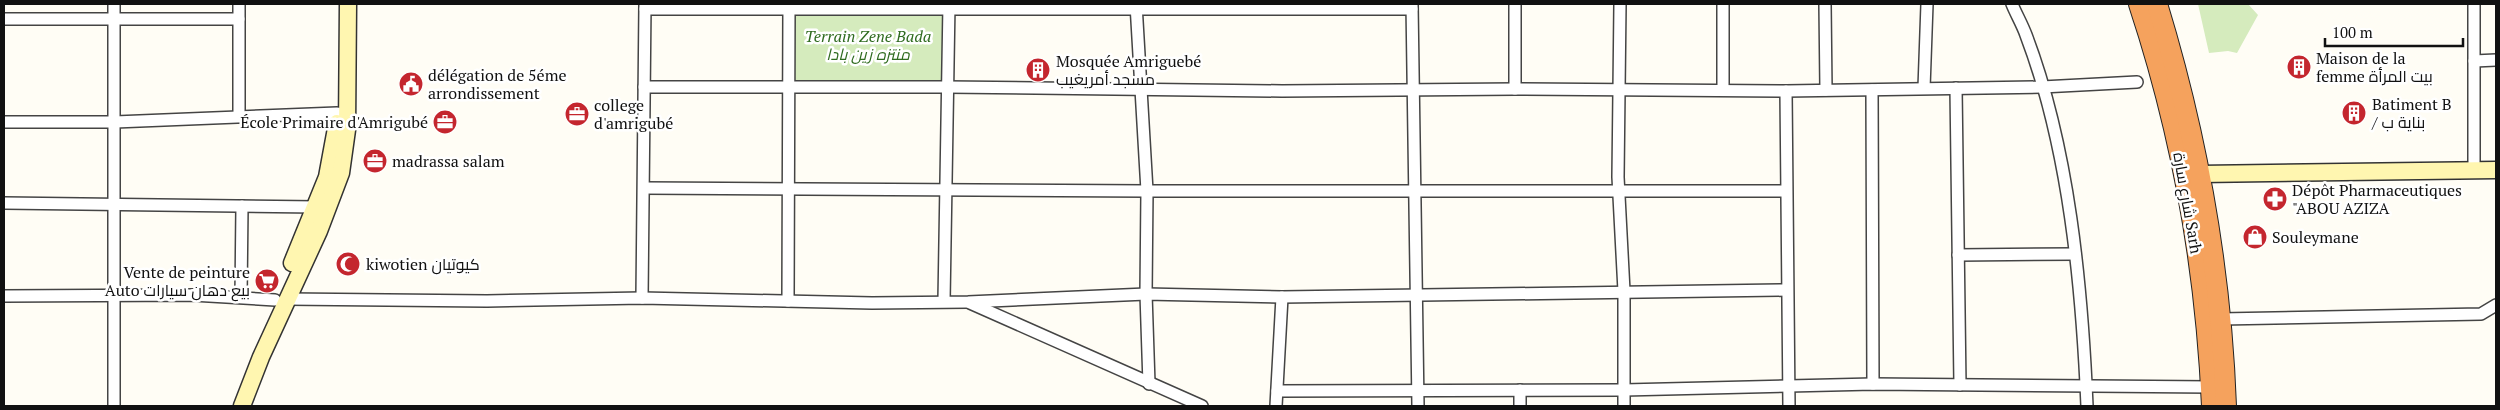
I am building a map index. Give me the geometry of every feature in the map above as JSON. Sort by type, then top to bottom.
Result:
[{"type":"highway","name":"شارع سارة Sarh","points":[[2139,4],[2162,79],[2189,201],[2205,316],[2211,397]]},
{"type":"highway","name":"شارع سارة Sarh","points":[[2157,4],[2182,86],[2200,174],[2221,319],[2226,406]]},
{"type":"street","points":[[114,4],[114,406]]},
{"type":"street","points":[[239,4],[239,116]]},
{"type":"street","points":[[242,406],[332,163],[337,113],[337,4]]},
{"type":"street","points":[[231,406],[252,350],[319,231],[334,194],[344,159],[348,116],[348,4]]},
{"type":"street","points":[[1515,4],[1515,89]]},
{"type":"street","points":[[1620,4],[1618,190],[1624,291],[1624,406]]},
{"type":"street","points":[[1723,4],[1723,90]]},
{"type":"street","points":[[1825,4],[1826,90]]},
{"type":"street","points":[[1924,88],[1927,4]]},
{"type":"street","points":[[2012,4],[2026,35],[2061,158],[2071,215],[2087,406]]},
{"type":"street","points":[[2474,4],[2474,171]]},
{"type":"street","points":[[788,301],[790,189],[789,6]]},
{"type":"street","points":[[944,301],[949,6]]},
{"type":"street","points":[[1136,6],[1147,192],[1146,294],[1149,384]]},
{"type":"street","points":[[642,298],[645,7],[1412,6],[1418,406]]},
{"type":"street","points":[[4,19],[239,19]]},
{"type":"street","points":[[2474,61],[2496,60]]},
{"type":"street","points":[[644,87],[947,87],[1140,91],[1515,89],[1786,91],[2042,87],[2137,82]]},
{"type":"street","points":[[1956,88],[1960,385]]},
{"type":"street","points":[[1872,90],[1873,384]]},
{"type":"street","points":[[1786,91],[1789,406]]},
{"type":"street","points":[[4,122],[115,122],[337,113]]},
{"type":"street","points":[[2200,174],[2496,170]]},
{"type":"street","points":[[644,188],[1147,192],[1416,190],[1786,191]]},
{"type":"street","points":[[4,203],[317,206]]},
{"type":"street","points":[[241,297],[242,206]]},
{"type":"street","points":[[1958,255],[2075,254]]},
{"type":"street","points":[[4,296],[113,294],[241,297],[281,300],[487,301],[642,298],[968,302],[1146,294],[1282,297],[1787,290]]},
{"type":"street","points":[[1276,406],[1282,297]]},
{"type":"street","points":[[968,302],[1202,406]]},
{"type":"street","points":[[2221,319],[2477,314],[2484,313],[2496,305]]},
{"type":"street","points":[[1276,391],[1624,390],[1873,384],[2086,384],[2211,397]]},
{"type":"street","points":[[1520,390],[1520,406]]},
{"type":"green space","name":"Terrain Zene Bada منتزه زين بادا","points":[[789,4],[948,4],[947,87],[789,88]]},
{"type":"green space","points":[[2198,4],[2248,4],[2258,15],[2237,53],[2228,51],[2209,53]]},
{"type":"place","name":"Maison de la femme بيت المرأة","points":[[2299,67]]},
{"type":"place","name":"Mosquée Amriguebé مسجد أمريغيب","points":[[1038,70]]},
{"type":"place","name":"délégation de 5éme arrondissement","points":[[411,84]]},
{"type":"place","name":"Batiment B / بناية ب","points":[[2354,113]]},
{"type":"place","name":"college d'amrigubé","points":[[577,114]]},
{"type":"place","name":"École Primaire d'Amrigubé","points":[[445,122]]},
{"type":"place","name":"madrassa salam","points":[[375,161]]},
{"type":"place","name":"Dépôt Pharmaceutiques \"ABOU AZIZA","points":[[2275,199]]},
{"type":"place","name":"Souleymane","points":[[2255,237]]},
{"type":"place","name":"kiwotien كيوتيان","points":[[348,264]]},
{"type":"place","name":"Vente de peinture Auto بيع دهان سيارات","points":[[267,281]]}]
